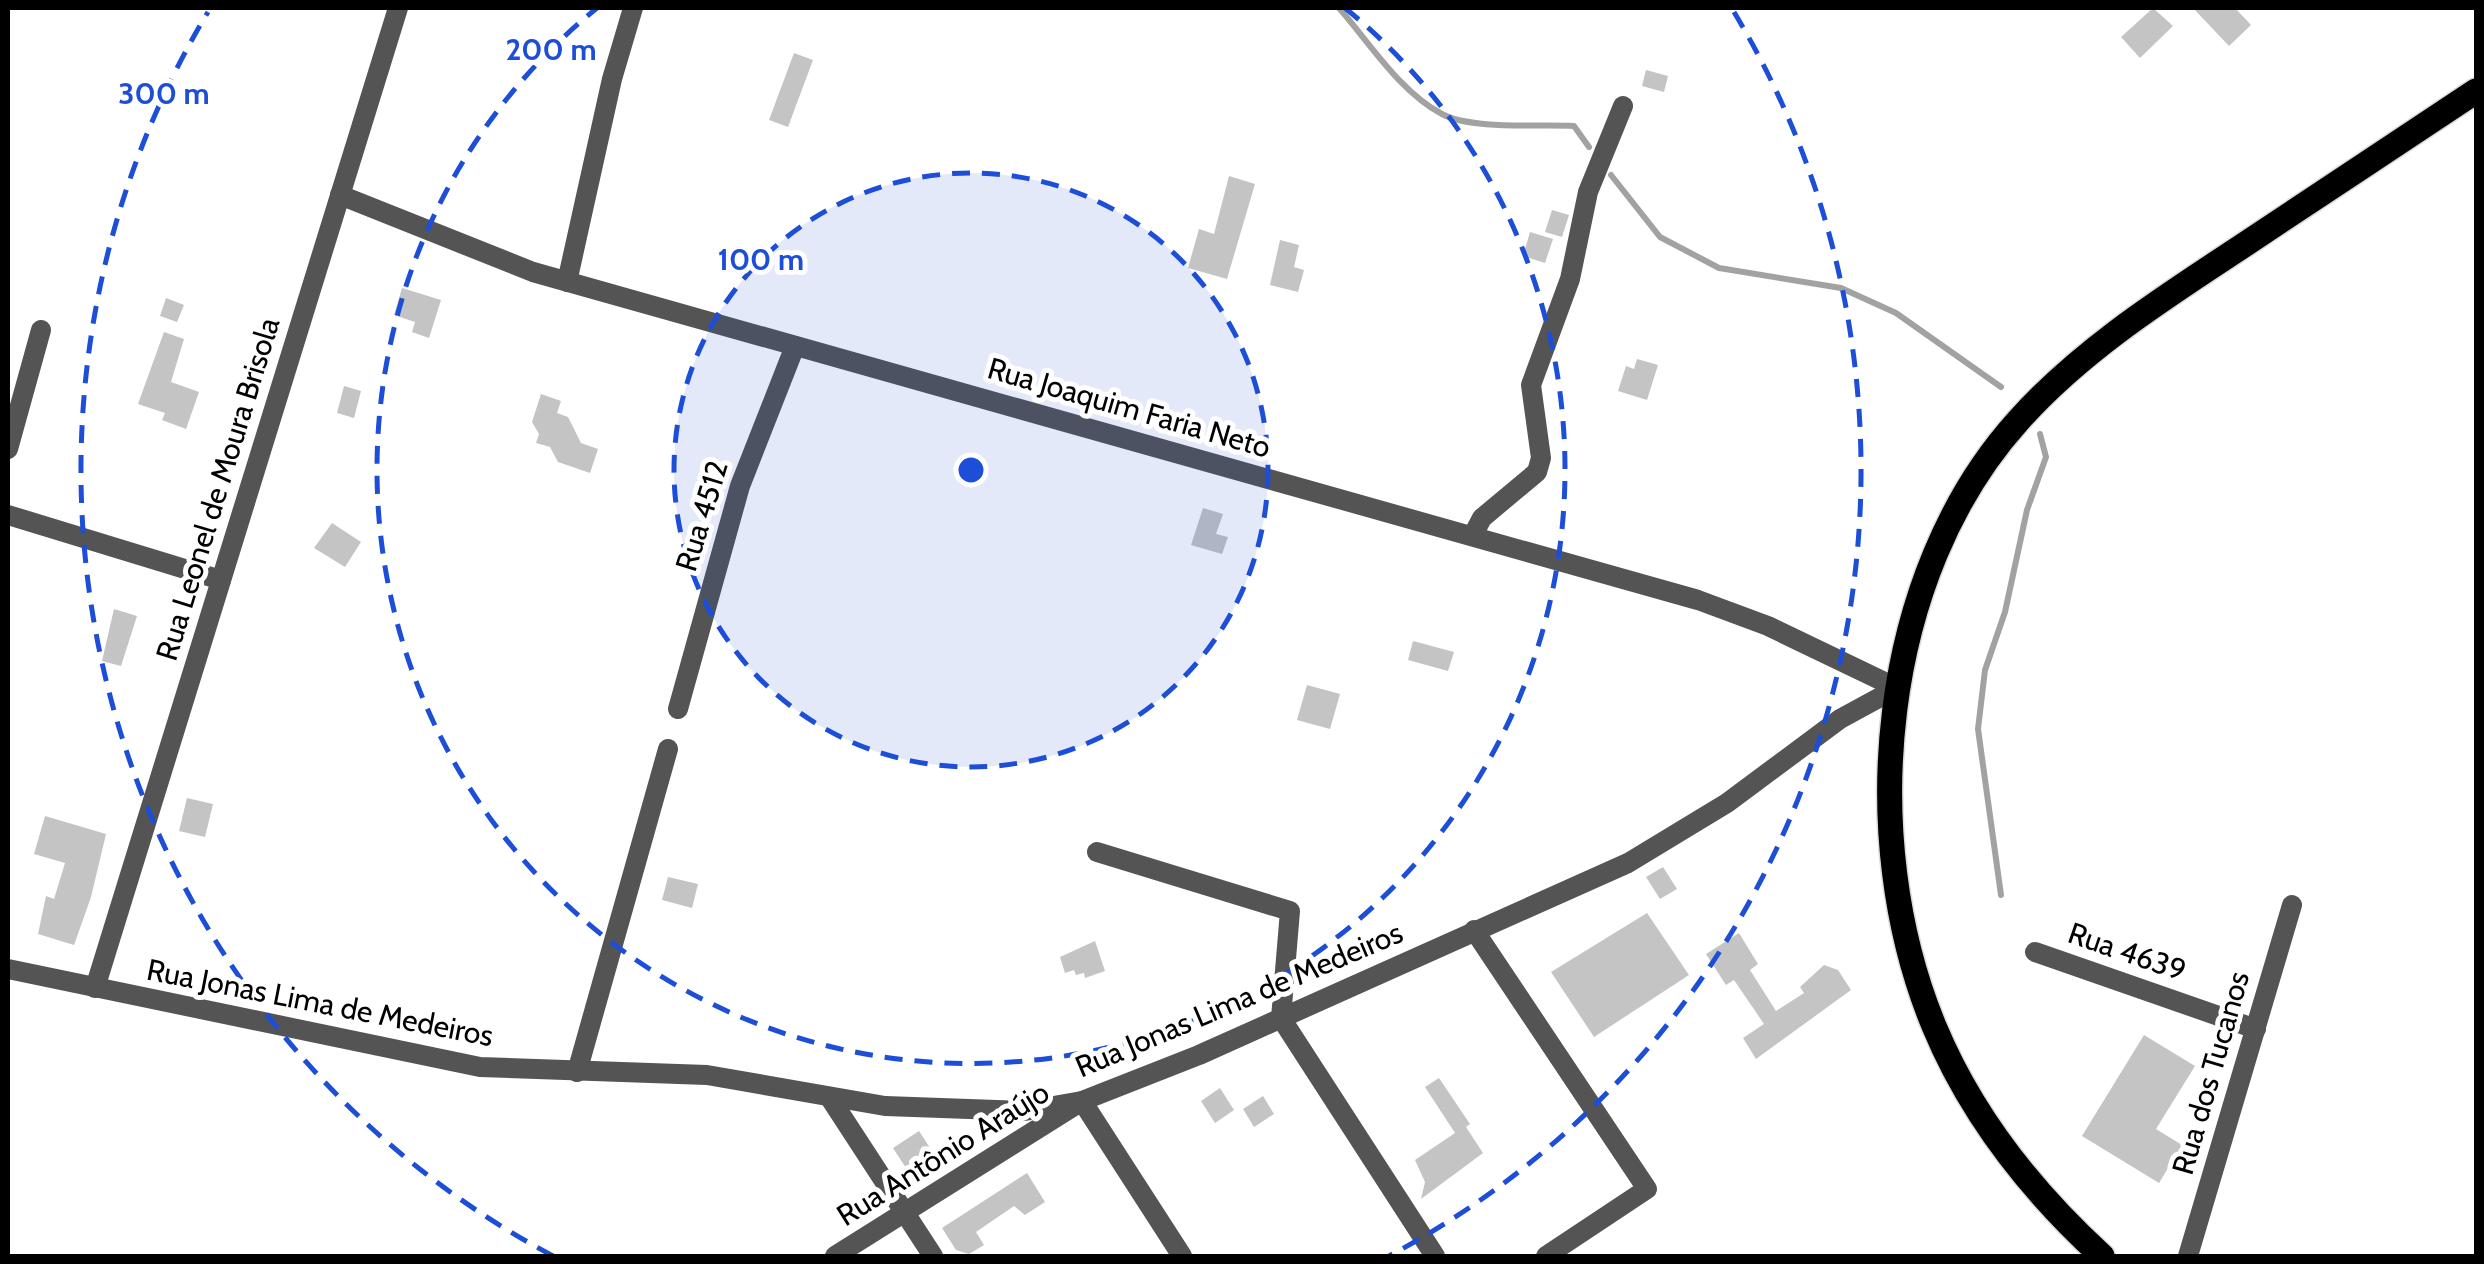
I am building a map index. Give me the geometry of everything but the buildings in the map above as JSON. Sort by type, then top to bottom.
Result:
[{"type":"main road","points":[[2102,1256],[2042,1196],[1992,1132],[1934,1025],[1910,950],[1895,872],[1892,737],[1897,688],[1913,618],[1938,547],[1988,456],[2020,418],[2068,373],[2179,288],[2476,91]]},
{"type":"street","name":"Rua Leonel de Moura Brisola","points":[[94,988],[398,8]]},
{"type":"street","points":[[567,282],[612,79],[633,8]]},
{"type":"street","points":[[1473,535],[1489,511],[1537,472],[1541,458],[1531,385],[1570,279],[1588,192],[1623,106]]},
{"type":"street","name":"Rua Joaquim Faria Neto","points":[[340,196],[567,282],[1698,600],[1768,626],[1897,688]]},
{"type":"street","points":[[8,448],[41,330]]},
{"type":"street","name":"Rua 4512","points":[[678,709],[740,486],[794,346]]},
{"type":"street","points":[[8,515],[221,580]]},
{"type":"street","name":"Rua Jonas Lima de Medeiros","points":[[8,969],[434,1060],[520,1071],[707,1075],[830,1098],[990,1113],[1082,1101],[1281,1018],[1674,838],[1840,719],[1897,688]]},
{"type":"street","points":[[576,1072],[668,749]]},
{"type":"street","points":[[1096,852],[1290,911],[1281,1018],[1435,1256]]},
{"type":"street","name":"Rua dos Tucanos","points":[[2188,1256],[2292,906]]},
{"type":"street","points":[[1474,930],[1647,1189],[1546,1256]]},
{"type":"street","name":"Rua 4639","points":[[2035,952],[2256,1029]]},
{"type":"street","points":[[830,1098],[933,1256]]},
{"type":"street","points":[[1082,1101],[1182,1256]]},
{"type":"street","name":"Rua Antônio Araújo","points":[[836,1256],[1082,1101]]},
{"type":"waterway","points":[[1339,8],[1399,80],[1442,114],[1488,124],[1574,126],[1589,147]]},
{"type":"waterway","points":[[1611,175],[1660,237],[1719,268],[1841,288],[1896,313],[2001,387]]},
{"type":"waterway","points":[[2001,895],[1978,729],[1985,670],[2005,612],[2027,510],[2046,457],[2040,434]]}]
